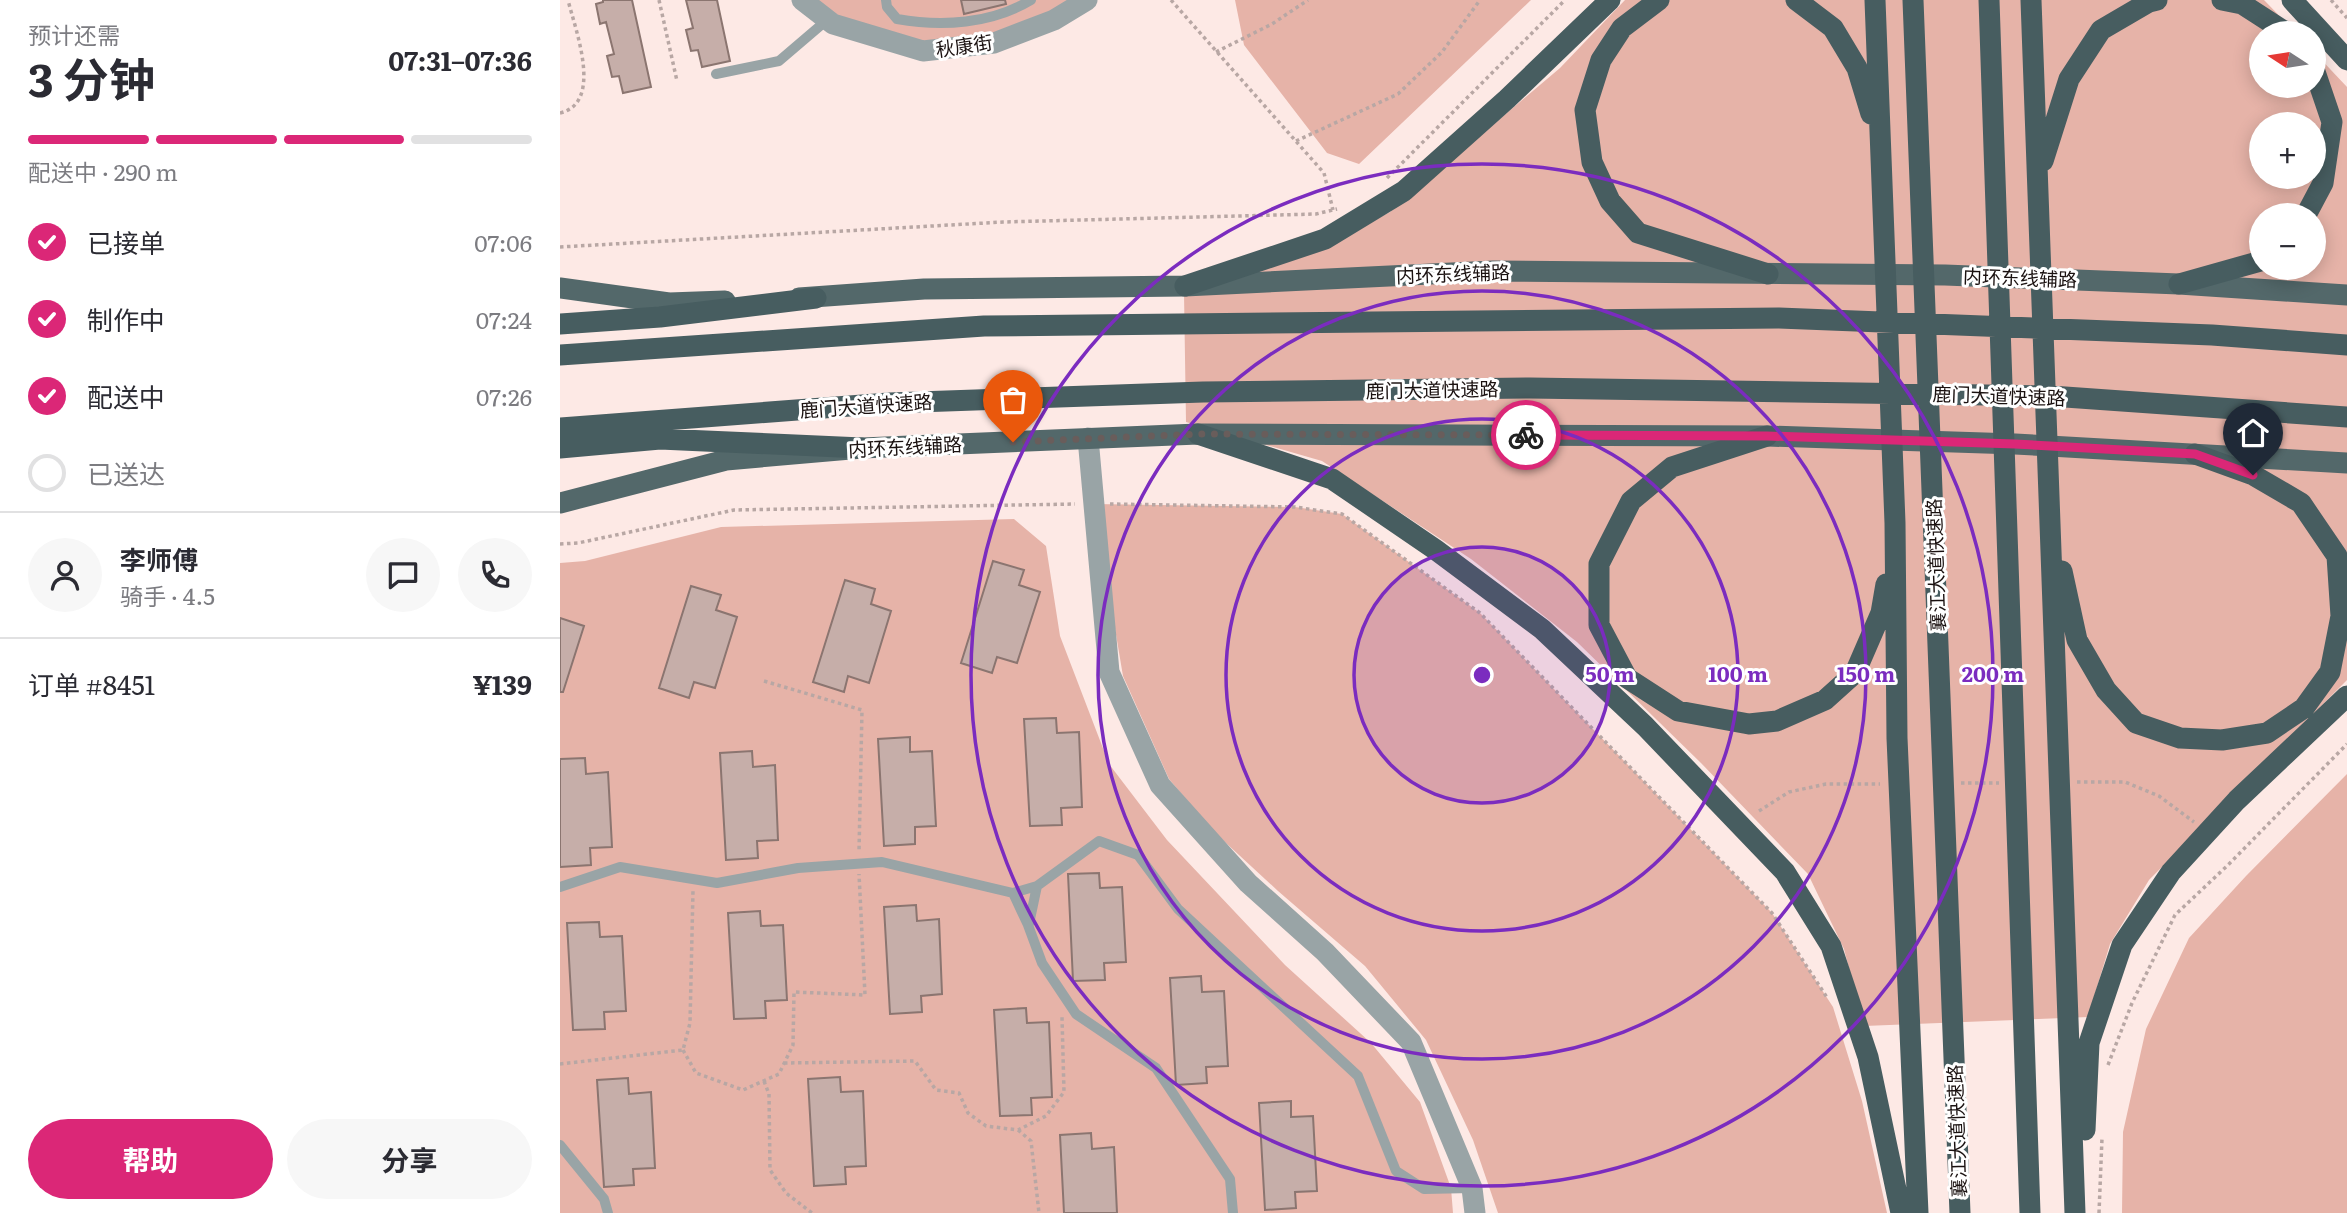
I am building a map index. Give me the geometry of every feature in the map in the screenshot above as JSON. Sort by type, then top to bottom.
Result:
[{"type":"highway","points":[[1185,286],[1325,239],[1404,191],[1507,99],[1610,0]]},
{"type":"highway","points":[[1659,0],[1622,29],[1601,60],[1585,110],[1592,162],[1610,201],[1638,233],[1769,274]]},
{"type":"highway","points":[[1796,0],[1833,28],[1857,68],[1880,143]]},
{"type":"highway","points":[[1875,0],[1895,523],[1897,738],[1918,1213]]},
{"type":"highway","name":"襄江大道快速路","points":[[1913,0],[1959,1213]]},
{"type":"highway","points":[[1989,0],[2030,1213]]},
{"type":"highway","points":[[2031,0],[2075,1213]]},
{"type":"highway","points":[[2039,176],[2069,79],[2101,30],[2157,0]]},
{"type":"highway","points":[[2222,0],[2242,4],[2268,21]]},
{"type":"highway","points":[[2292,0],[2347,60]]},
{"type":"highway","points":[[2312,203],[2323,183],[2332,122],[2324,98]]},
{"type":"highway","points":[[2179,284],[2249,264]]},
{"type":"highway","points":[[560,324],[660,317],[816,298]]},
{"type":"highway","points":[[560,355],[984,326],[1779,318],[2212,335],[2347,345]]},
{"type":"highway","name":"鹿门大道快速路","points":[[560,428],[890,403],[1203,392],[1530,388],[2052,396],[2347,417]]},
{"type":"highway","points":[[1198,434],[1332,479],[1436,550],[1542,629],[1645,726],[1784,872],[1836,958],[1868,1057],[1901,1213]]},
{"type":"highway","points":[[1767,436],[1672,467],[1632,501],[1599,564],[1599,625],[1627,678],[1678,711],[1749,724],[1777,721],[1825,700],[1855,673],[1881,613],[1895,523]]},
{"type":"highway","points":[[560,448],[660,439],[862,449]]},
{"type":"highway","points":[[2049,516],[2077,640],[2106,690],[2136,723],[2180,738],[2222,740],[2267,733],[2304,708],[2330,672],[2341,616],[2337,556],[2301,503],[2253,475],[2195,454]]},
{"type":"highway","points":[[2082,1213],[2088,1043],[2122,945],[2171,872],[2237,800],[2347,696]]},
{"type":"main road","name":"内环东线辅路","points":[[560,288],[669,303],[816,298],[924,289],[1185,286],[1493,271],[1945,275],[2179,284],[2347,295]]},
{"type":"main road","name":"内环东线辅路","points":[[560,503],[726,460],[862,449],[1198,434],[1767,436],[2015,444],[2347,463]]},
{"type":"street","name":"秋康街","points":[[802,0],[833,24],[923,51],[994,43],[1054,20],[1087,0]]},
{"type":"street","points":[[1088,438],[1109,672],[1160,785],[1248,883],[1325,952],[1411,1042],[1472,1188],[1475,1213]]},
{"type":"lane","points":[[886,0],[887,7],[897,19],[918,22],[981,21],[1031,0]]},
{"type":"lane","points":[[716,74],[779,61],[827,19]]},
{"type":"lane","points":[[560,887],[620,867],[717,883],[798,868],[882,862],[1013,892],[1037,886],[1099,841],[1138,855],[1178,909],[1358,1076],[1396,1171],[1423,1189],[1472,1188]]},
{"type":"lane","points":[[1028,925],[1037,886]]},
{"type":"lane","points":[[1013,892],[1042,963],[1076,1014],[1156,1068],[1230,1179],[1233,1213]]},
{"type":"lane","points":[[560,1145],[604,1199],[608,1213]]},
{"type":"path","points":[[560,113],[569,111],[580,99],[585,70],[568,0]]},
{"type":"path","points":[[659,0],[677,80]]},
{"type":"path","points":[[1171,0],[1324,173],[1333,210]]},
{"type":"path","points":[[1216,52],[1272,24],[1308,0]]},
{"type":"path","points":[[1296,141],[1398,94],[1441,52],[1480,0]]},
{"type":"path","points":[[1385,180],[1565,0]]},
{"type":"path","points":[[2330,0],[2347,18]]},
{"type":"path","points":[[560,247],[1003,222],[1316,214],[1343,207]]},
{"type":"path","points":[[560,544],[578,543],[734,510],[1094,504],[1296,507],[1342,514],[1480,613],[1772,913],[1833,1007]]},
{"type":"path","points":[[693,879],[690,1023],[683,1050],[696,1073],[743,1090],[779,1074],[793,1045],[794,992],[864,995],[859,864],[862,710],[764,681]]},
{"type":"path","points":[[2104,1074],[2132,1003],[2175,915],[2347,744]]},
{"type":"path","points":[[2071,782],[2125,782],[2159,796],[2196,824]]},
{"type":"path","points":[[1949,783],[2003,783]]},
{"type":"path","points":[[1759,811],[1789,792],[1826,784],[1881,784]]},
{"type":"path","points":[[1018,1130],[1046,1116],[1064,1092],[1062,1016],[1065,997]]},
{"type":"path","points":[[560,1064],[683,1050]]},
{"type":"path","points":[[784,1063],[915,1061],[936,1090],[960,1093],[968,1113],[986,1126],[1018,1130],[1031,1141],[1039,1213]]},
{"type":"path","points":[[764,1081],[769,1094],[770,1170],[786,1193],[812,1213]]},
{"type":"path","points":[[2099,1213],[2102,1130]]},
{"type":"shaded area","points":[[802,0],[1087,0],[1054,20],[923,51]]},
{"type":"shaded area","points":[[1235,0],[1531,0],[1359,164],[1327,153],[1244,45]]},
{"type":"shaded area","points":[[1625,0],[2264,0],[2284,21],[2249,21],[2249,98],[2326,98],[2326,65],[2347,87],[2347,680],[2149,880],[2110,944],[2088,1017],[1864,1026],[1844,949],[1808,874],[1701,763],[1577,642],[1471,559],[1322,461],[1186,422],[1184,293],[1340,238],[1390,212],[1560,68]]},
{"type":"shaded area","points":[[1094,504],[1295,507],[1342,514],[1480,613],[1772,913],[1833,1007],[1862,1101],[1887,1213],[1498,1213],[1473,1140],[1426,1040],[1365,966],[1213,831],[1169,779],[1123,676]]},
{"type":"shaded area","points":[[1014,519],[1046,546],[1060,636],[1109,764],[1167,840],[1285,965],[1371,1043],[1420,1102],[1451,1188],[1453,1213],[560,1213],[560,563],[585,561],[721,527]]},
{"type":"shaded area","points":[[2347,774],[2347,1213],[2122,1213],[2123,1132],[2146,1029],[2189,938]]},
{"type":"building","points":[[603,0],[632,0],[651,87],[623,93],[619,76],[612,77],[607,56],[614,54],[606,22],[600,24],[596,4]]},
{"type":"building","points":[[686,0],[717,0],[730,61],[702,67],[698,50],[691,51],[686,30],[693,28]]},
{"type":"building","points":[[961,0],[1005,0],[1006,4],[964,14]]},
{"type":"building","points":[[993,561],[1024,570],[1019,585],[1040,592],[1017,663],[997,657],[992,673],[961,663]]},
{"type":"building","points":[[845,580],[875,589],[871,604],[891,611],[869,683],[848,676],[844,692],[813,682]]},
{"type":"building","points":[[691,586],[721,595],[716,610],[737,617],[715,688],[694,682],[689,698],[659,688]]},
{"type":"building","points":[[560,618],[584,626],[563,692],[560,692]]},
{"type":"building","points":[[1056,718],[1057,733],[1079,732],[1082,807],[1061,808],[1062,825],[1030,826],[1024,719]]},
{"type":"building","points":[[910,737],[910,752],[932,751],[936,826],[915,827],[915,844],[884,846],[878,739]]},
{"type":"building","points":[[752,751],[753,767],[775,765],[778,840],[757,841],[758,858],[726,860],[720,753]]},
{"type":"building","points":[[585,758],[586,774],[608,772],[612,847],[590,848],[591,865],[560,867],[560,759]]},
{"type":"building","points":[[1099,873],[1100,888],[1122,887],[1126,962],[1104,963],[1105,980],[1073,981],[1068,874]]},
{"type":"building","points":[[916,905],[917,921],[939,919],[942,994],[921,996],[922,1012],[890,1014],[884,907]]},
{"type":"building","points":[[760,911],[761,926],[783,925],[787,1000],[765,1001],[766,1018],[734,1019],[728,913]]},
{"type":"building","points":[[599,922],[600,937],[622,936],[626,1011],[604,1012],[605,1029],[573,1030],[567,923]]},
{"type":"building","points":[[1201,976],[1202,992],[1224,991],[1228,1066],[1206,1067],[1207,1083],[1176,1085],[1170,978]]},
{"type":"building","points":[[1026,1008],[1027,1023],[1049,1022],[1052,1097],[1031,1098],[1032,1115],[1000,1116],[994,1010]]},
{"type":"building","points":[[840,1077],[841,1092],[863,1091],[866,1166],[845,1167],[846,1184],[814,1186],[808,1079]]},
{"type":"building","points":[[628,1078],[629,1094],[651,1092],[655,1168],[633,1169],[634,1185],[604,1187],[597,1080]]},
{"type":"building","points":[[1291,1101],[1291,1117],[1313,1116],[1317,1191],[1295,1192],[1296,1208],[1265,1210],[1259,1103]]},
{"type":"building","points":[[1091,1133],[1092,1149],[1114,1147],[1117,1213],[1064,1213],[1060,1135]]},
{"type":"way so far","points":[[1013,442],[1198,434],[1526,435]]},
{"type":"route","points":[[1526,435],[1767,436],[2015,444],[2195,454],[2253,475]]}]
